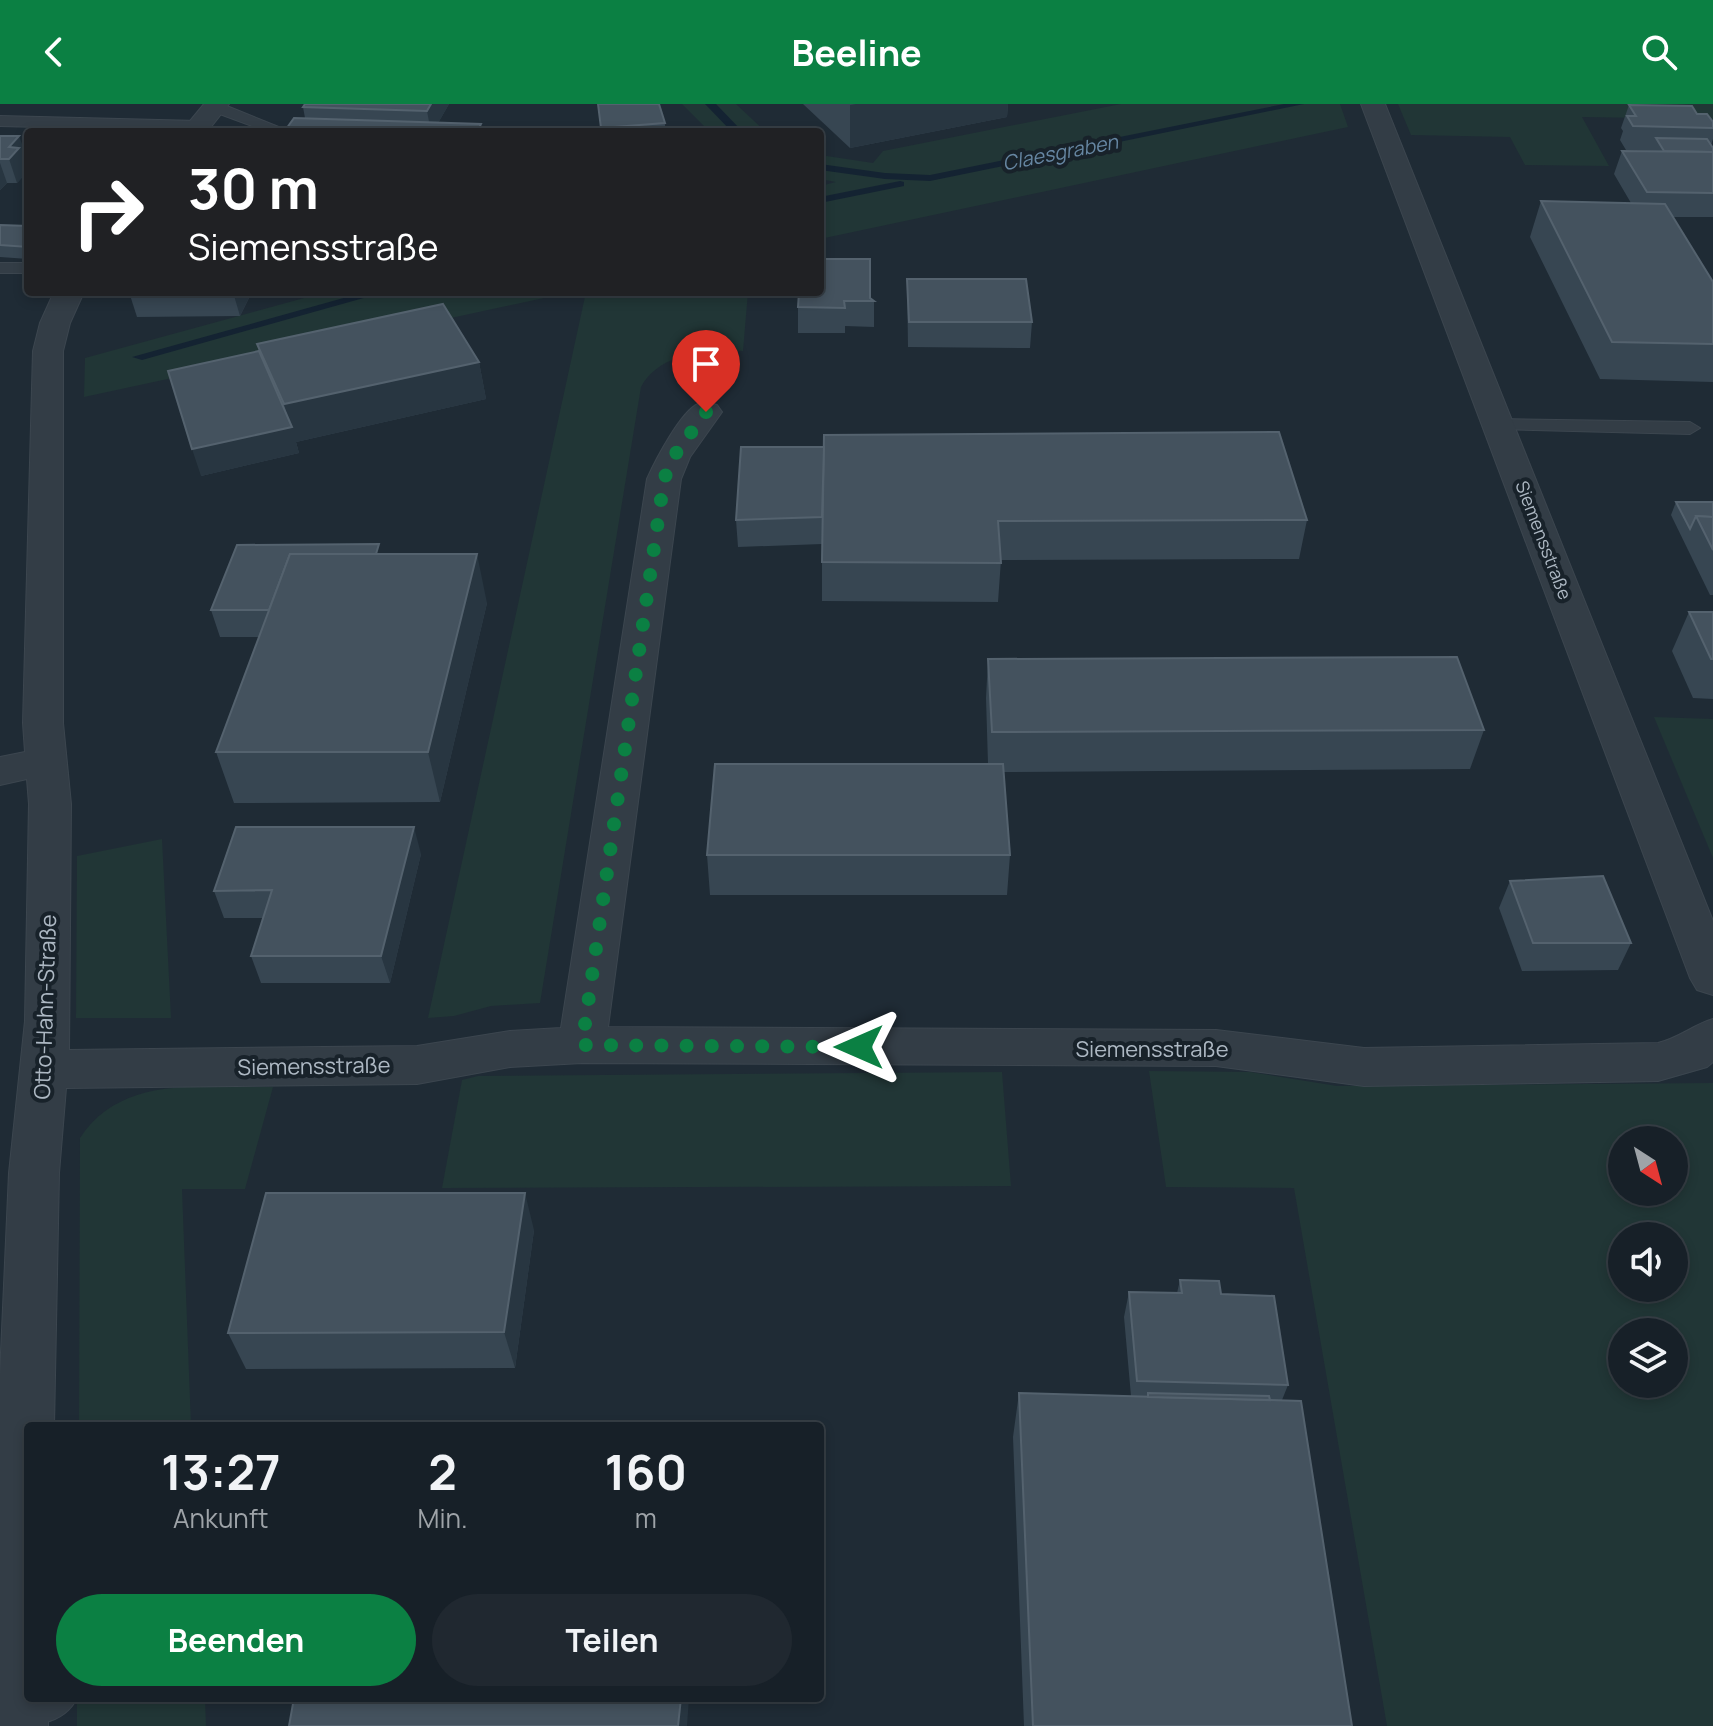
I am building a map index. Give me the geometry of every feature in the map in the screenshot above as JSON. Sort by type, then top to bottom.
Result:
[{"type":"street","name":"Siemensstraße","points":[[1373,104],[1713,978]]},
{"type":"street","name":"Otto-Hahn-Straße","points":[[29,1422],[34,1173],[48,1021],[50,804],[43,723],[48,351],[55,323],[67,296]]},
{"type":"street","points":[[582,1045],[664,479],[674,456],[706,412]]},
{"type":"street","points":[[0,771],[45,762]]},
{"type":"street","name":"Siemensstraße","points":[[44,1069],[417,1065],[510,1049],[582,1045],[1216,1048],[1364,1067],[1658,1062],[1690,1054],[1713,1037]]},
{"type":"street","name":"Otto-Hahn-Straße","points":[[22,1717],[24,1626]]},
{"type":"lane","points":[[0,121],[206,117],[262,128]]},
{"type":"lane","points":[[0,268],[24,268]]},
{"type":"lane","points":[[1499,425],[1690,428]]},
{"type":"green space","points":[[682,104],[736,104],[762,128],[706,128]]},
{"type":"green space","points":[[1121,104],[1340,104],[1348,127],[824,238],[824,185],[836,182],[824,180],[824,156],[873,163],[883,151]]},
{"type":"green space","points":[[1398,104],[1713,104],[1713,119],[1582,117],[1609,166],[1525,165],[1510,137],[1411,135]]},
{"type":"green space","points":[[311,296],[553,296],[84,397],[85,358]]},
{"type":"green space","points":[[585,296],[748,296],[743,351],[686,355],[660,367],[641,387],[540,1003],[491,1006],[454,1016],[428,1018]]},
{"type":"green space","points":[[1654,717],[1713,719],[1713,858]]},
{"type":"green space","points":[[162,839],[171,1018],[76,1018],[77,856]]},
{"type":"green space","points":[[1149,1071],[1250,1072],[1337,1086],[1713,1083],[1713,1726],[1387,1726],[1294,1188],[1166,1187]]},
{"type":"green space","points":[[1002,1072],[1011,1186],[442,1188],[462,1080],[478,1076]]},
{"type":"green space","points":[[273,1087],[245,1189],[182,1189],[191,1422],[79,1422],[80,1138],[98,1117],[118,1103],[167,1088]]},
{"type":"green space","points":[[205,1702],[206,1726],[77,1726],[77,1704]]},
{"type":"building","points":[[305,104],[431,104],[427,111],[303,107]]},
{"type":"building","points":[[598,104],[659,104],[665,123],[601,128]]},
{"type":"building","points":[[1629,105],[1692,106],[1697,114],[1707,114],[1713,128],[1633,126],[1627,116],[1636,116]]},
{"type":"building","points":[[294,118],[481,124],[479,128],[287,128]]},
{"type":"building","points":[[0,136],[19,136],[9,147],[19,148],[9,159],[0,159]]},
{"type":"building","points":[[1656,138],[1707,139],[1713,152],[1664,151]]},
{"type":"building","points":[[1622,151],[1713,152],[1713,193],[1647,192]]},
{"type":"building","points":[[1541,201],[1665,204],[1713,282],[1713,344],[1612,342]]},
{"type":"building","points":[[0,225],[24,226],[24,247],[0,245]]},
{"type":"building","points":[[824,259],[870,259],[870,298],[874,301],[844,301],[845,308],[798,307],[799,296],[824,296]]},
{"type":"building","points":[[907,279],[1026,279],[1032,322],[909,322]]},
{"type":"building","points":[[443,304],[479,362],[284,404],[257,344]]},
{"type":"building","points":[[259,351],[292,427],[192,449],[168,371]]},
{"type":"building","points":[[1279,432],[1307,520],[998,521],[1001,563],[822,562],[824,435]]},
{"type":"building","points":[[741,447],[824,447],[822,517],[736,520]]},
{"type":"building","points":[[1676,502],[1713,502],[1713,517],[1696,516],[1690,529]]},
{"type":"building","points":[[1696,516],[1713,517],[1713,550]]},
{"type":"building","points":[[379,544],[376,554],[290,554],[269,610],[211,610],[237,545]]},
{"type":"building","points":[[290,554],[477,554],[428,752],[216,752]]},
{"type":"building","points":[[1689,612],[1713,612],[1713,659],[1711,659]]},
{"type":"building","points":[[1457,657],[1484,730],[992,732],[988,659]]},
{"type":"building","points":[[715,764],[1003,764],[1010,855],[707,855]]},
{"type":"building","points":[[236,827],[414,827],[381,956],[251,956],[272,890],[214,891]]},
{"type":"building","points":[[1603,876],[1631,943],[1533,943],[1510,881]]},
{"type":"building","points":[[266,1193],[525,1193],[504,1332],[228,1333]]},
{"type":"building","points":[[1180,1280],[1219,1281],[1221,1294],[1274,1296],[1288,1385],[1137,1381],[1129,1292],[1182,1293]]},
{"type":"building","points":[[1019,1393],[1301,1401],[1352,1726],[1033,1726]]},
{"type":"building","points":[[1148,1393],[1269,1396],[1270,1400],[1148,1397]]},
{"type":"building","points":[[293,1702],[681,1702],[678,1726],[289,1726]]},
{"type":"waterway","name":"Claesgraben","points":[[710,104],[734,128]]},
{"type":"waterway","name":"Claesgraben","points":[[824,168],[885,176],[930,178],[1299,104]]},
{"type":"waterway","points":[[824,199],[900,184]]},
{"type":"waterway","points":[[138,357],[364,296]]},
{"type":"route","points":[[706,412],[674,456],[664,479],[582,1045],[859,1047]]}]
